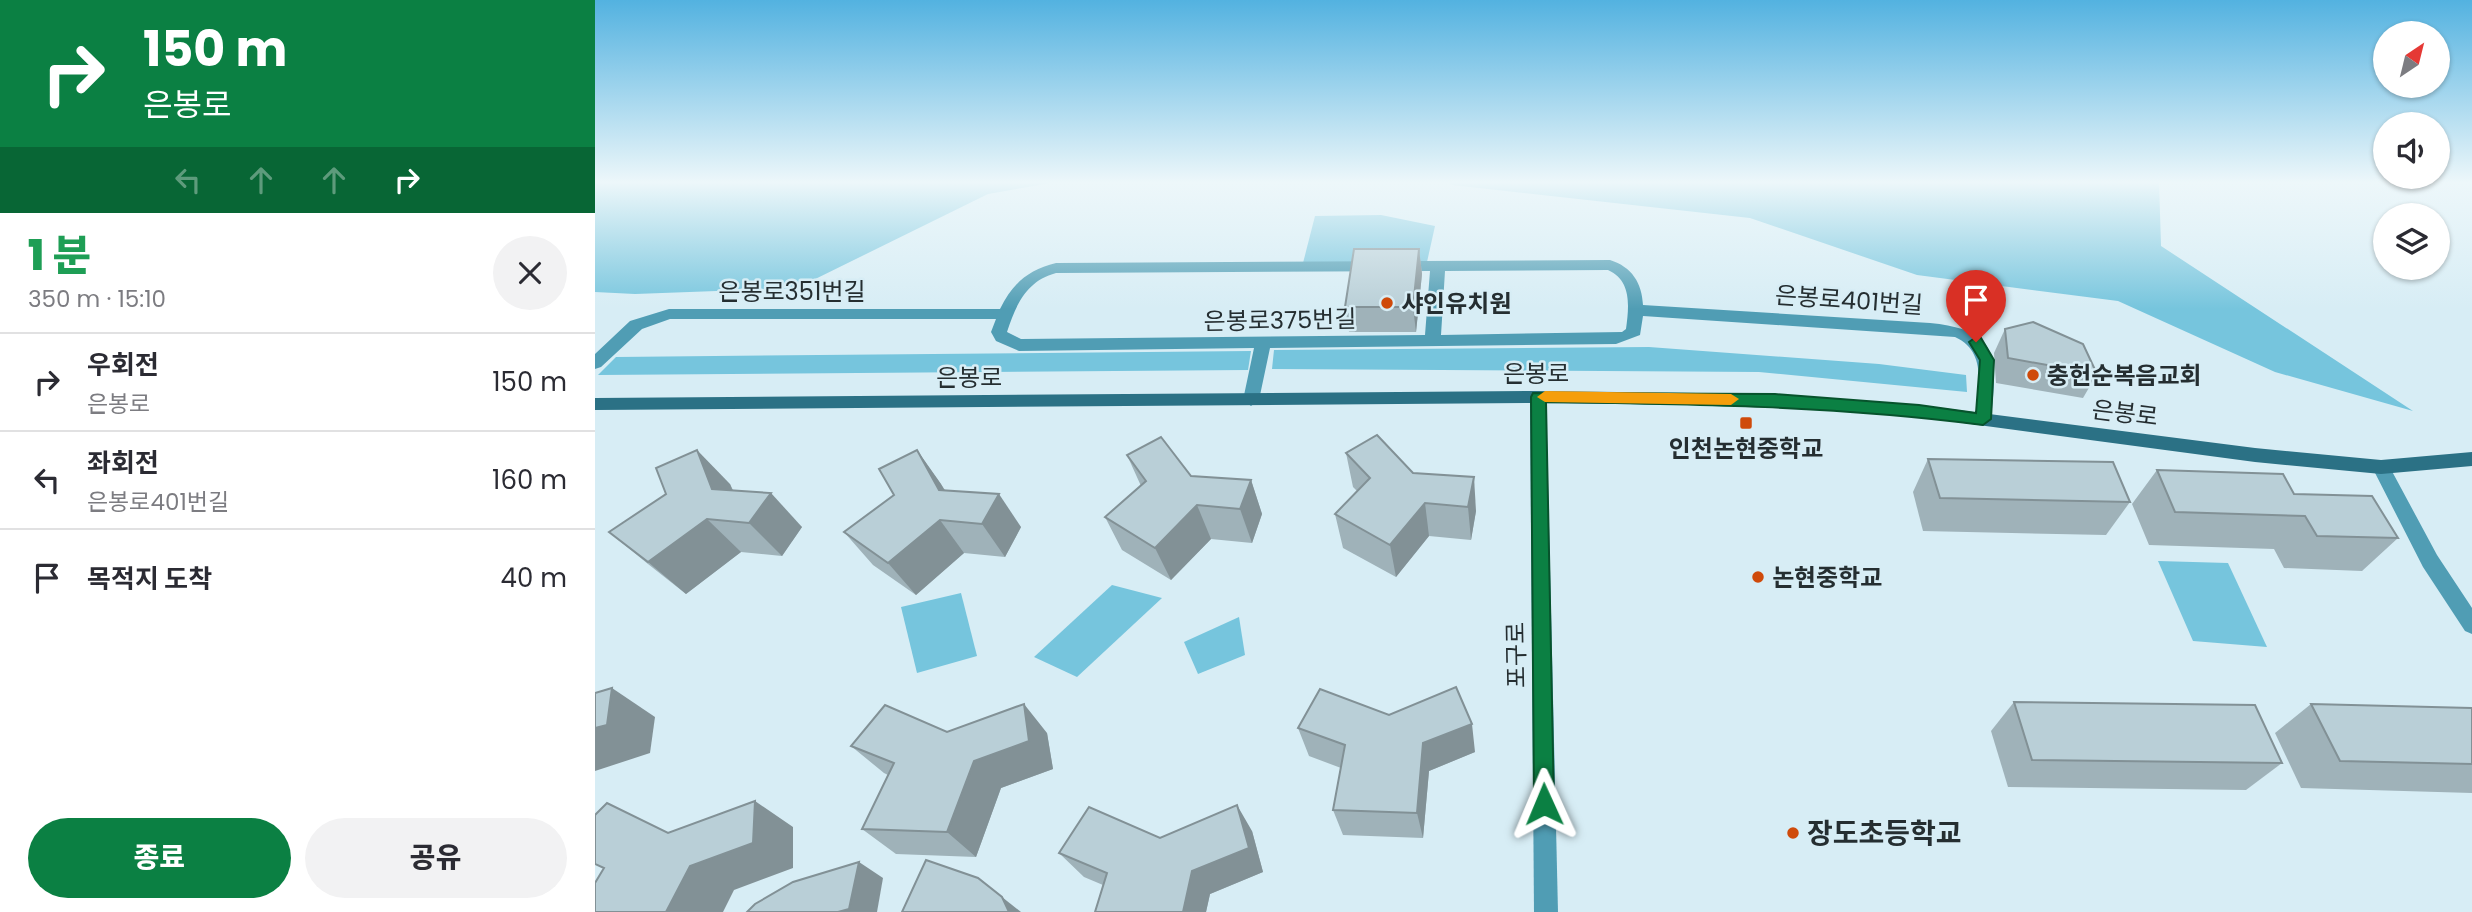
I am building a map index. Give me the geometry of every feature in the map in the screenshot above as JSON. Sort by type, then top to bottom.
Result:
[{"type":"main road","name":"은봉로","points":[[595,404],[1538,397],[1775,400],[1919,411],[2255,455],[2381,467],[2472,459]]},
{"type":"street","points":[[1006,314],[1024,282],[1045,270],[1056,268],[1610,265],[1628,273],[1632,280],[1636,310]]},
{"type":"street","points":[[1433,341],[1438,266]]},
{"type":"street","name":"은봉로375번길","points":[[1006,314],[999,332],[1002,337],[1019,345],[1616,339],[1634,331],[1636,310]]},
{"type":"street","name":"은봉로401번길","points":[[1636,310],[1930,328],[1963,333],[1976,342],[1987,360],[1983,419]]},
{"type":"street","name":"은봉로351번길","points":[[595,363],[636,325],[669,314],[1006,314]]},
{"type":"street","points":[[1251,400],[1263,343]]},
{"type":"street","name":"포구로","points":[[1538,397],[1545,912]]},
{"type":"street","points":[[2381,467],[2430,561],[2472,625]]},
{"type":"shaded area","points":[[595,224],[928,224],[797,288],[635,294],[595,292]]},
{"type":"shaded area","points":[[1313,224],[1423,224],[1435,226],[1427,262],[1303,263]]},
{"type":"shaded area","points":[[1766,224],[2160,224],[2161,246],[2413,411],[2275,372],[2118,301],[1917,275]]},
{"type":"shaded area","points":[[1649,347],[1879,364],[1966,375],[1967,392],[1759,372],[1272,369],[1274,350]]},
{"type":"shaded area","points":[[1251,351],[1248,370],[598,375],[616,357]]},
{"type":"shaded area","points":[[2158,561],[2228,563],[2267,647],[2193,641]]},
{"type":"shaded area","points":[[1112,585],[1162,598],[1077,677],[1034,657]]},
{"type":"shaded area","points":[[961,593],[977,656],[917,673],[901,607]]},
{"type":"shaded area","points":[[1239,617],[1245,655],[1198,674],[1184,642]]},
{"type":"building","points":[[1354,249],[1419,249],[1413,307],[1345,307]]},
{"type":"building","points":[[2033,322],[2083,344],[2097,374],[2008,358],[2005,329]]},
{"type":"building","points":[[1377,435],[1413,473],[1474,477],[1468,507],[1425,503],[1390,545],[1335,514],[1370,478],[1346,453]]},
{"type":"building","points":[[1161,437],[1191,476],[1251,480],[1240,509],[1197,505],[1155,548],[1105,517],[1146,481],[1127,455]]},
{"type":"building","points":[[697,450],[712,489],[771,493],[749,523],[707,519],[648,562],[609,532],[666,494],[656,468]]},
{"type":"building","points":[[917,450],[939,490],[999,494],[982,524],[940,520],[888,563],[844,532],[894,495],[879,469]]},
{"type":"building","points":[[1928,459],[2113,462],[2130,502],[1940,498]]},
{"type":"building","points":[[2157,470],[2283,474],[2294,494],[2372,496],[2398,538],[2317,536],[2305,516],[2175,512]]},
{"type":"building","points":[[1456,687],[1472,724],[1423,743],[1417,813],[1333,810],[1345,745],[1298,728],[1320,689],[1389,715]]},
{"type":"building","points":[[612,688],[607,725],[595,728],[595,693]]},
{"type":"building","points":[[2014,702],[2255,705],[2282,763],[2032,760]]},
{"type":"building","points":[[1024,704],[1029,741],[974,761],[947,832],[862,829],[894,763],[851,746],[885,705],[947,732]]},
{"type":"building","points":[[2311,704],[2472,708],[2472,764],[2340,761]]},
{"type":"building","points":[[755,801],[753,843],[690,866],[666,912],[595,912],[595,883],[604,868],[595,864],[595,815],[607,803],[668,833]]},
{"type":"building","points":[[1237,805],[1249,848],[1192,871],[1183,912],[1095,912],[1107,873],[1059,853],[1089,807],[1160,838]]},
{"type":"building","points":[[926,860],[978,878],[1002,897],[1009,912],[902,912]]},
{"type":"building","points":[[859,862],[849,909],[838,912],[747,912],[755,904],[793,882]]},
{"type":"slow traffic","points":[[1545,397],[1731,399]]},
{"type":"place","name":"샤인유치원","points":[[1387,303]]},
{"type":"place","name":"충헌순복음교회","points":[[2033,375]]},
{"type":"place","name":"인천논현중학교","points":[[1746,423]]},
{"type":"place","name":"논현중학교","points":[[1758,577]]},
{"type":"place","name":"장도초등학교","points":[[1793,833]]},
{"type":"route","points":[[1544,804],[1538,397],[1775,400],[1919,411],[1983,419],[1987,360],[1976,342]]}]
